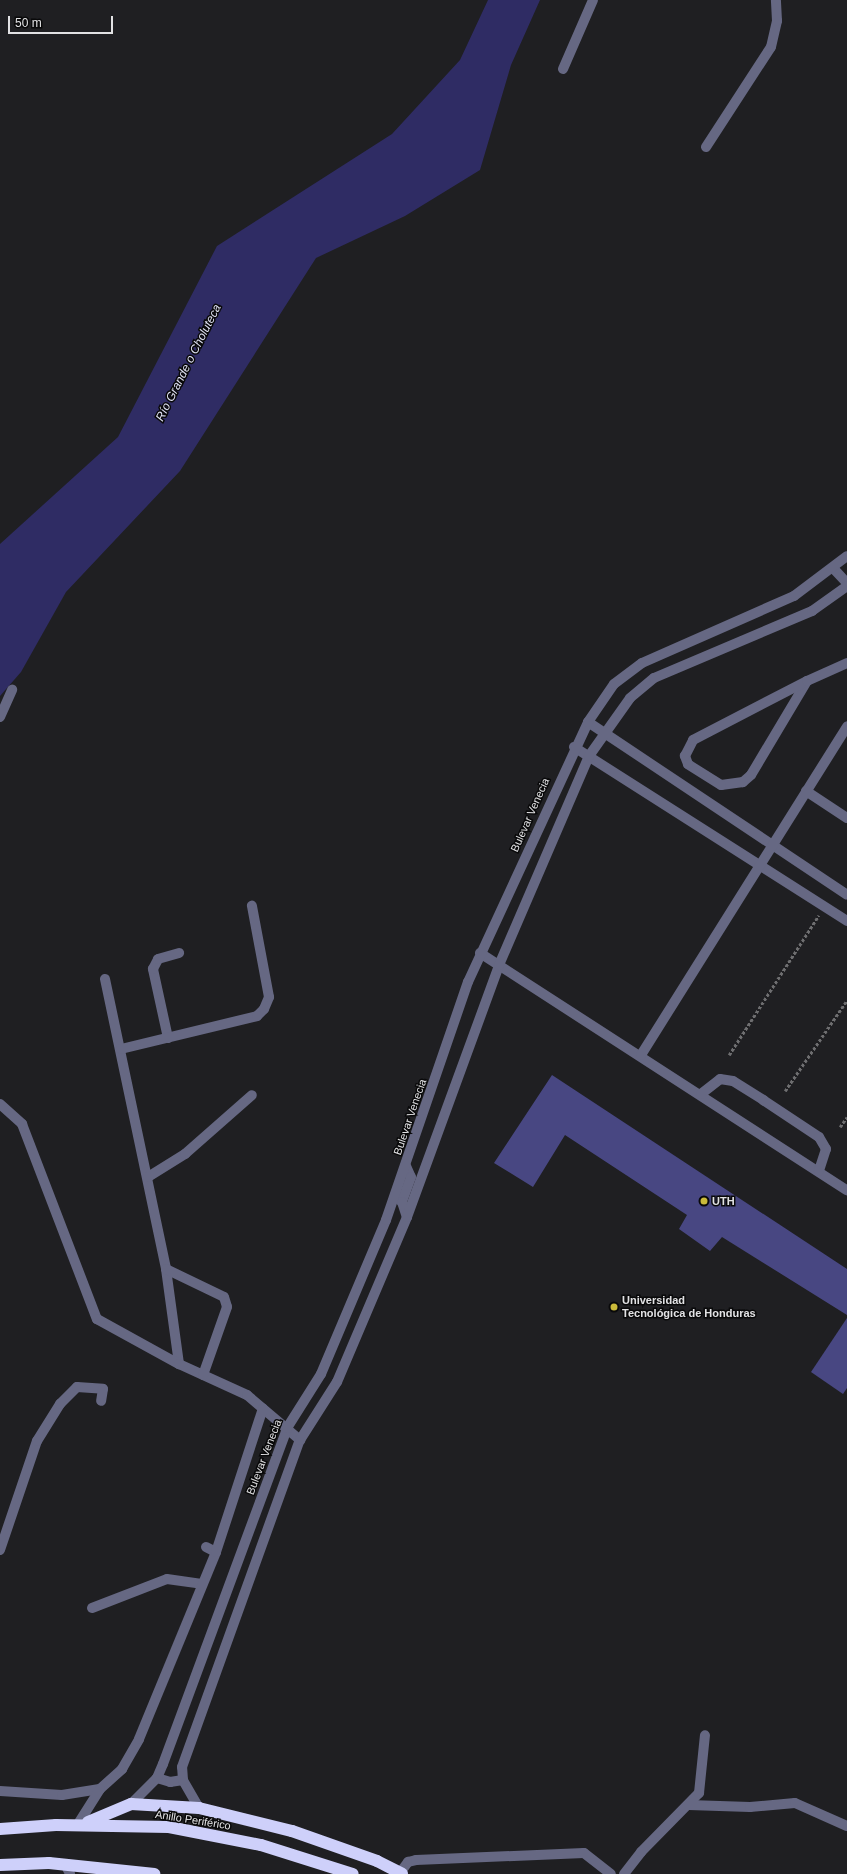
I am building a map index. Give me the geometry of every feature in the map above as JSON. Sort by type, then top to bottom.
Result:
[{"type":"highway","points":[[80,1824],[131,1804],[199,1808],[292,1831],[377,1861],[401,1873]]},
{"type":"highway","name":"Anillo Periférico","points":[[0,1829],[80,1824],[169,1827],[261,1845],[353,1874]]},
{"type":"highway","points":[[0,1865],[154,1874]]},
{"type":"street","points":[[563,69],[593,0]]},
{"type":"street","points":[[706,147],[771,47],[777,21],[776,0]]},
{"type":"street","name":"Bulevar Venecia","points":[[131,1804],[157,1778],[287,1428],[321,1374],[406,1166],[480,953],[574,747],[588,722],[614,684],[642,663],[794,596],[847,556]]},
{"type":"street","points":[[833,568],[847,583]]},
{"type":"street","points":[[199,1808],[183,1780],[182,1767],[300,1440],[336,1382],[407,1217],[499,965],[589,756],[630,698],[654,678],[812,611],[847,586]]},
{"type":"street","points":[[807,682],[751,775],[743,782],[721,785],[688,764],[685,756],[693,740],[807,682],[847,663]]},
{"type":"street","points":[[0,718],[12,690]]},
{"type":"street","points":[[588,722],[847,895]]},
{"type":"street","points":[[641,1055],[847,726]]},
{"type":"street","points":[[574,747],[847,921]]},
{"type":"street","points":[[806,791],[847,818]]},
{"type":"street","points":[[122,1049],[257,1016],[264,1009],[268,997],[252,906]]},
{"type":"street","points":[[168,1038],[153,969],[158,959],[179,953]]},
{"type":"street","points":[[480,953],[641,1055],[847,1190]]},
{"type":"street","points":[[105,979],[122,1049],[166,1269],[179,1364]]},
{"type":"street","points":[[700,1094],[720,1079],[733,1081],[763,1100],[819,1137],[826,1149],[819,1171]]},
{"type":"street","points":[[148,1176],[185,1154],[252,1095]]},
{"type":"street","points":[[0,1104],[22,1124],[97,1318],[179,1364],[247,1395],[300,1440]]},
{"type":"street","points":[[406,1166],[411,1177],[402,1202],[407,1217]]},
{"type":"street","points":[[166,1269],[224,1297],[227,1307],[203,1375]]},
{"type":"street","points":[[0,1550],[37,1441],[60,1404],[77,1387],[104,1389],[101,1401]]},
{"type":"street","points":[[80,1824],[100,1789],[122,1769],[139,1739],[216,1552],[263,1408]]},
{"type":"street","points":[[206,1547],[216,1552]]},
{"type":"street","points":[[92,1608],[167,1579],[202,1584]]},
{"type":"street","points":[[624,1874],[671,1819],[689,1805],[699,1793],[705,1735]]},
{"type":"street","points":[[157,1778],[170,1782],[183,1780]]},
{"type":"street","points":[[0,1791],[62,1795],[100,1789]]},
{"type":"street","points":[[689,1805],[750,1807],[795,1803],[847,1826]]},
{"type":"street","points":[[401,1873],[408,1862],[416,1860],[584,1853],[603,1864],[611,1874]]},
{"type":"path","points":[[729,1055],[825,906]]},
{"type":"path","points":[[785,1091],[847,1000]]},
{"type":"path","points":[[840,1127],[847,1117]]},
{"type":"water","name":"Río Grande o Choluteca","points":[[488,0],[540,0],[511,65],[480,170],[405,216],[316,258],[180,471],[66,592],[21,672],[0,696],[0,544],[118,437],[217,246],[392,134],[460,60]]},
{"type":"building","name":"UTH","points":[[552,1075],[847,1269],[847,1315],[722,1237],[710,1251],[679,1229],[687,1215],[565,1135],[533,1187],[494,1163]]},
{"type":"building","points":[[847,1318],[847,1388],[843,1394],[811,1372]]},
{"type":"place","name":"UTH","points":[[704,1201]]},
{"type":"place","name":"Universidad Tecnológica de Honduras","points":[[614,1307]]}]
